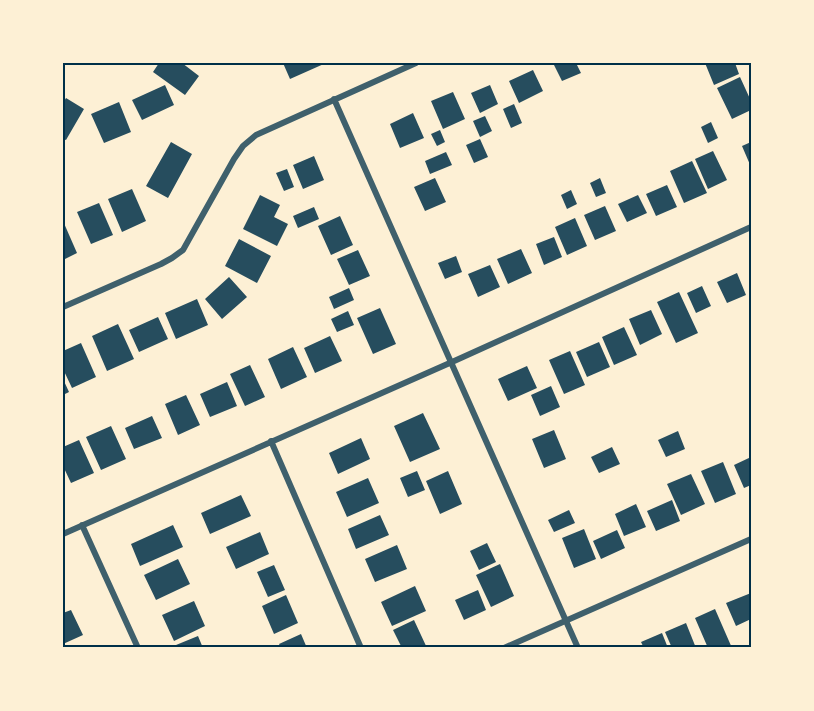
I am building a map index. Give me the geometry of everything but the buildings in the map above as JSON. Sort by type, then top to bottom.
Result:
[{"type":"street","points":[[63,307],[172,258],[183,250],[234,159],[243,146],[256,135],[416,63]]},
{"type":"street","points":[[334,99],[578,648]]},
{"type":"street","points":[[63,534],[751,227]]},
{"type":"street","points":[[271,441],[361,648]]},
{"type":"street","points":[[82,525],[138,648]]},
{"type":"street","points":[[504,648],[751,539]]}]
